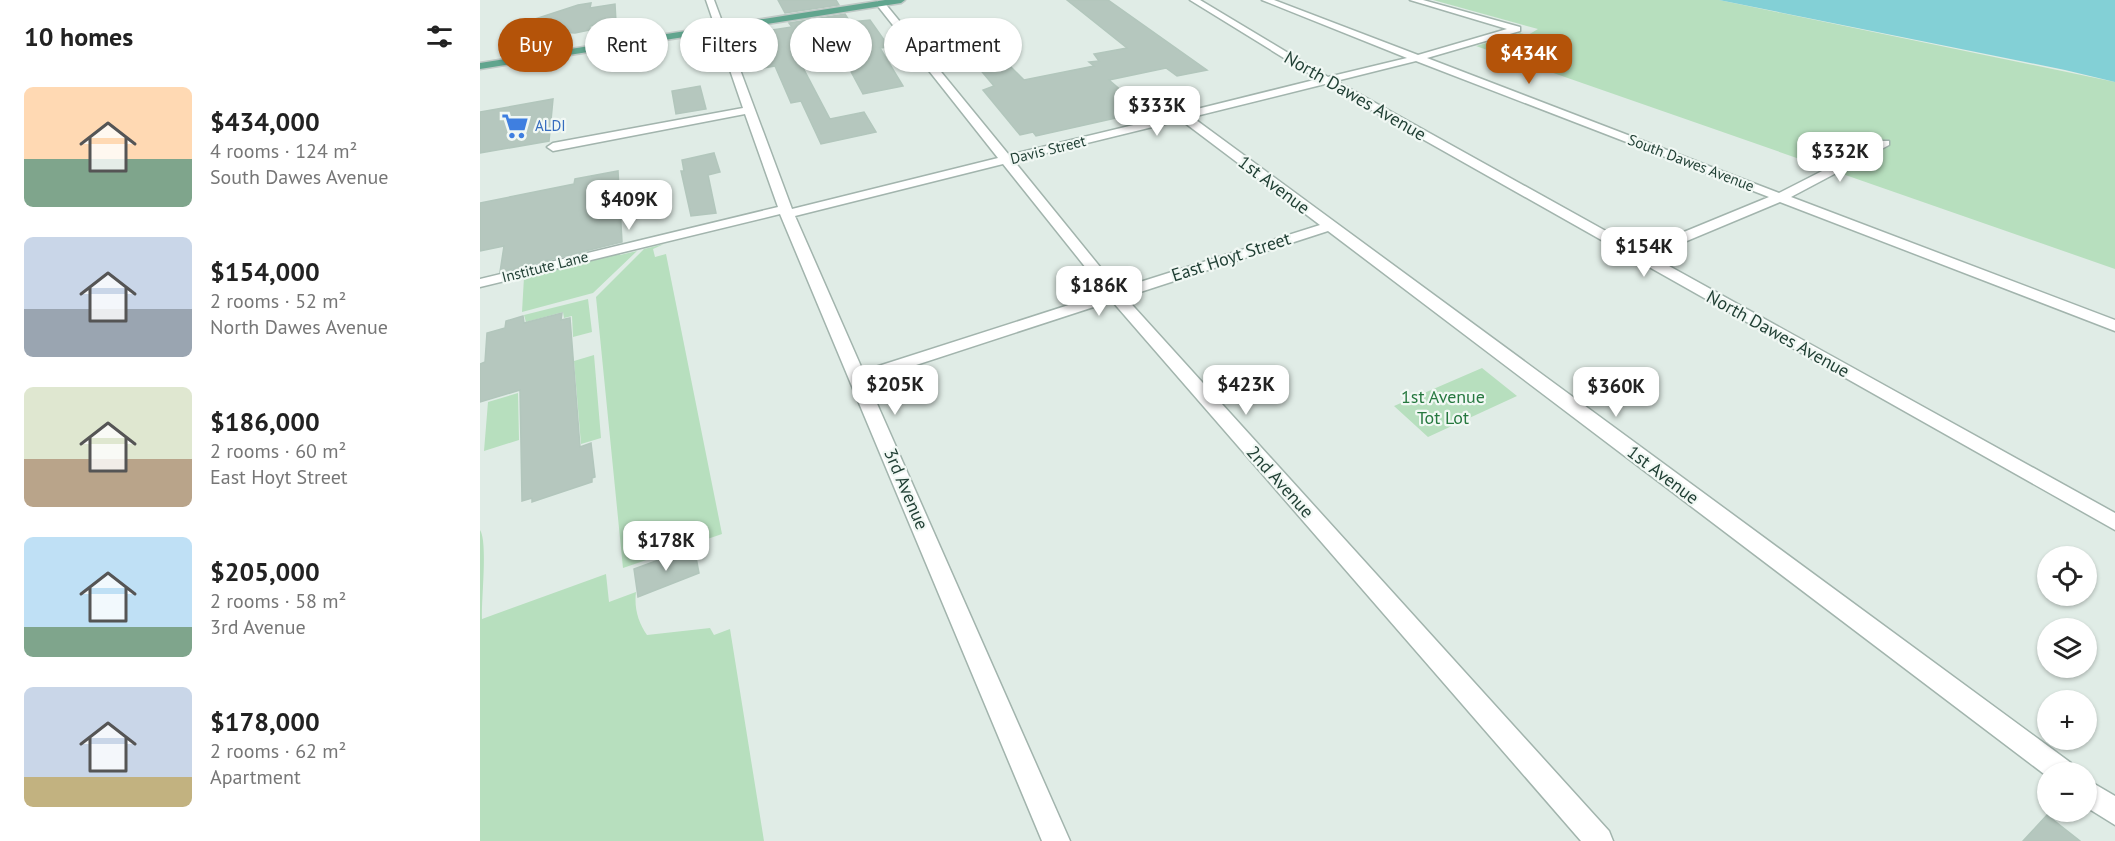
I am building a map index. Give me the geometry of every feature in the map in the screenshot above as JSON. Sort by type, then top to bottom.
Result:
[{"type":"main road","points":[[778,19],[901,0]]},
{"type":"main road","points":[[480,66],[680,34]]},
{"type":"street","name":"3rd Avenue","points":[[710,0],[716,18]]},
{"type":"street","name":"North Dawes Avenue","points":[[1194,0],[1326,80],[2115,522]]},
{"type":"street","name":"South Dawes Avenue","points":[[1266,0],[2115,326]]},
{"type":"street","name":"Davis Street","points":[[787,212],[1417,58],[1517,29],[1414,0]]},
{"type":"street","name":"2nd Avenue","points":[[880,3],[1114,294],[1599,841]]},
{"type":"street","name":"3rd Avenue","points":[[735,72],[787,212],[1056,841]]},
{"type":"street","name":"1st Avenue","points":[[1150,91],[2049,762]]},
{"type":"street","points":[[553,147],[748,110]]},
{"type":"street","points":[[1638,256],[1781,198],[1885,143]]},
{"type":"street","name":"Institute Lane","points":[[480,283],[787,212]]},
{"type":"street","name":"East Hoyt Street","points":[[859,378],[1329,226]]},
{"type":"street","points":[[2097,799],[2115,812]]},
{"type":"green space","points":[[1433,0],[1719,0],[2115,82],[2115,269],[1476,46],[1520,33],[1528,35],[1538,29]]},
{"type":"green space","points":[[664,244],[653,249],[655,257],[666,254],[722,534],[623,568],[596,297],[644,249]]},
{"type":"green space","points":[[637,251],[593,293],[522,312],[524,277],[619,253],[620,255]]},
{"type":"green space","points":[[588,299],[592,332],[573,337],[572,316],[564,318],[563,312],[526,322],[524,315]]},
{"type":"green space","points":[[594,355],[601,438],[581,444],[574,361]]},
{"type":"green space","name":"1st Avenue Tot Lot","points":[[1482,368],[1517,396],[1428,437],[1394,406]]},
{"type":"green space","points":[[518,393],[519,440],[484,451],[488,402]]},
{"type":"green space","points":[[480,530],[484,546],[482,619],[606,574],[609,602],[636,592],[637,615],[647,635],[710,628],[714,635],[730,629],[764,841],[480,841]]},
{"type":"water","points":[[1719,0],[2115,0],[2115,82],[2065,70]]},
{"type":"building","points":[[778,0],[836,0],[839,5],[785,13]]},
{"type":"building","points":[[1067,0],[1108,0],[1207,70],[1177,76],[1166,68],[1109,80],[1136,103],[1115,107],[1123,115],[1036,136],[1033,132],[1020,135],[983,90],[994,86],[982,72],[1016,72],[1024,80],[1094,66],[1089,62],[1099,61],[1094,54],[1127,48]]},
{"type":"building","points":[[591,3],[590,8],[615,4],[616,18],[585,18],[585,31],[575,33],[573,33],[573,18],[538,18]]},
{"type":"building","points":[[845,14],[848,18],[820,18]]},
{"type":"building","points":[[872,23],[884,40],[884,48],[880,48],[884,55],[884,72],[895,72],[903,86],[863,94],[851,72],[872,72]]},
{"type":"building","points":[[790,27],[790,72],[805,72],[830,119],[864,112],[876,132],[821,144],[801,101],[791,103],[778,72],[778,29]]},
{"type":"building","points":[[700,86],[706,109],[676,114],[672,91]]},
{"type":"building","name":"ALDI","points":[[553,99],[549,141],[480,153],[480,112]]},
{"type":"building","points":[[714,153],[720,172],[708,175],[716,213],[691,216],[681,171],[684,171],[682,160]]},
{"type":"building","points":[[618,171],[622,242],[500,272],[504,246],[480,251],[480,203],[574,184],[575,179]]},
{"type":"building","points":[[562,313],[561,320],[570,318],[580,447],[591,443],[595,477],[592,478],[592,482],[532,502],[532,498],[522,501],[520,390],[480,402],[480,364],[485,362],[487,333],[505,328],[506,321],[523,316],[524,323]]},
{"type":"building","points":[[694,547],[699,573],[638,597],[634,569]]},
{"type":"building","points":[[2041,822],[2056,822],[2080,841],[2023,841]]},
{"type":"place","name":"ALDI","points":[[515,126]]}]
